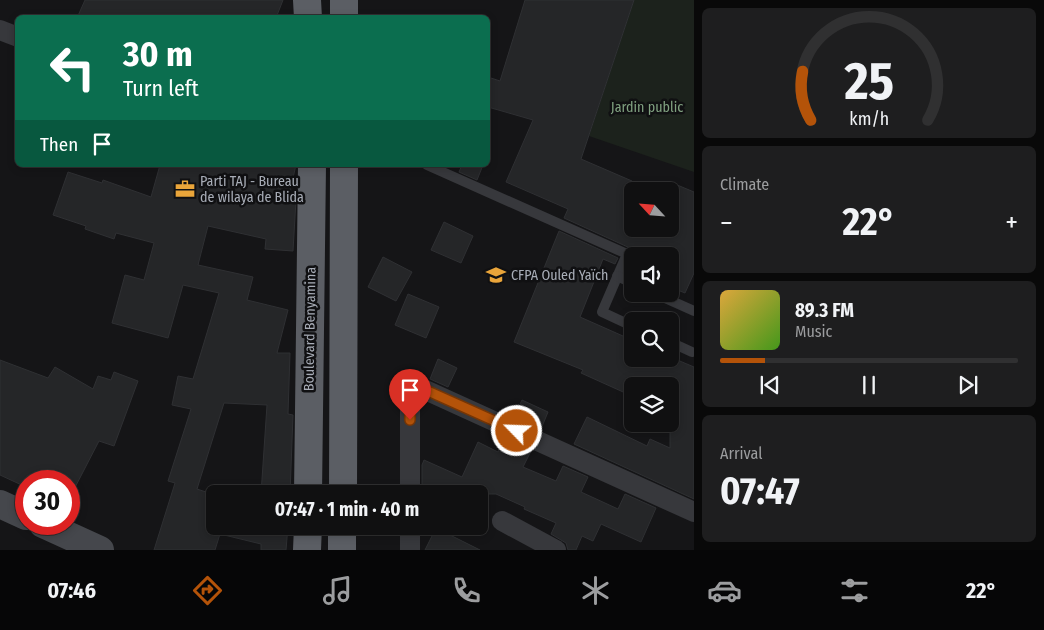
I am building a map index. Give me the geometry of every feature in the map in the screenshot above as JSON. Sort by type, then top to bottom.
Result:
[{"type":"highway","points":[[307,0],[308,15]]},
{"type":"highway","points":[[344,0],[344,15]]},
{"type":"highway","name":"Boulevard Benyamina","points":[[308,485],[312,167]]},
{"type":"highway","points":[[343,485],[344,167]]},
{"type":"highway","points":[[307,550],[308,535]]},
{"type":"highway","points":[[342,535],[342,550]]},
{"type":"main road","points":[[0,504],[15,511]]},
{"type":"main road","points":[[67,535],[100,550]]},
{"type":"street","points":[[0,30],[15,36]]},
{"type":"street","points":[[410,485],[410,383],[694,512]]},
{"type":"street","points":[[502,521],[556,550]]},
{"type":"street","points":[[410,535],[410,550]]},
{"type":"lane","points":[[432,167],[627,254],[602,312],[624,322]]},
{"type":"lane","points":[[617,276],[624,279]]},
{"type":"lane","points":[[674,302],[694,311]]},
{"type":"lane","points":[[679,346],[692,352]]},
{"type":"green space","name":"Jardin public","points":[[634,0],[694,0],[694,172],[589,136]]},
{"type":"building","points":[[85,0],[283,0],[277,15],[78,15]]},
{"type":"building","points":[[525,0],[634,0],[581,159],[632,181],[624,182],[624,238],[679,238],[679,186],[694,192],[694,273],[685,293],[679,291],[679,247],[628,247],[564,218],[568,209],[506,182],[533,120],[490,108],[490,78],[500,81]]},
{"type":"building","points":[[159,167],[296,167],[288,199],[296,200],[293,251],[265,249],[266,239],[208,226],[198,265],[253,277],[247,300],[288,310],[277,353],[290,353],[288,414],[293,415],[290,485],[262,485],[267,405],[224,403],[197,489],[206,492],[206,535],[220,535],[215,550],[154,550],[175,483],[168,481],[191,409],[172,405],[178,376],[193,379],[219,293],[183,285],[168,338],[112,323],[125,275],[144,280],[154,243],[116,233],[114,239],[85,229],[86,226],[53,215],[68,172],[102,183],[103,180],[151,197]]},
{"type":"building","points":[[461,167],[482,167],[477,180],[459,172]]},
{"type":"building","points":[[444,222],[473,236],[461,263],[431,250]]},
{"type":"building","points":[[559,231],[618,258],[615,264],[603,259],[580,317],[624,336],[624,367],[679,367],[679,361],[694,367],[694,499],[574,444],[587,417],[647,446],[650,439],[670,448],[670,432],[679,432],[679,377],[624,377],[624,392],[581,373],[583,370],[514,342]]},
{"type":"building","points":[[383,257],[412,272],[396,301],[368,287]]},
{"type":"building","points":[[408,294],[439,307],[426,338],[395,325]]},
{"type":"building","points":[[438,359],[457,368],[448,387],[430,379]]},
{"type":"building","points":[[0,360],[48,378],[55,367],[93,389],[98,376],[111,380],[114,372],[138,381],[114,446],[99,441],[80,478],[80,470],[15,470],[15,482],[0,475]]},
{"type":"building","points":[[522,400],[548,412],[541,429],[514,417]]},
{"type":"building","points":[[505,439],[531,451],[523,467],[556,481],[563,466],[588,477],[581,492],[618,509],[625,494],[656,508],[641,542],[601,524],[593,541],[582,536],[576,550],[568,550],[566,543],[551,534],[556,523],[496,494],[488,494],[488,485],[422,485],[422,465],[424,460],[462,477],[478,442],[498,452]]},
{"type":"building","points":[[224,535],[287,535],[286,550],[261,550],[261,544]]},
{"type":"building","points":[[432,535],[450,535],[480,550],[425,550]]},
{"type":"place","name":"Parti TAJ - Bureau de wilaya de Blida","points":[[185,189]]},
{"type":"place","name":"CFPA Ouled Yaïch","points":[[496,275]]},
{"type":"route","points":[[410,420],[410,383],[517,431]]}]
